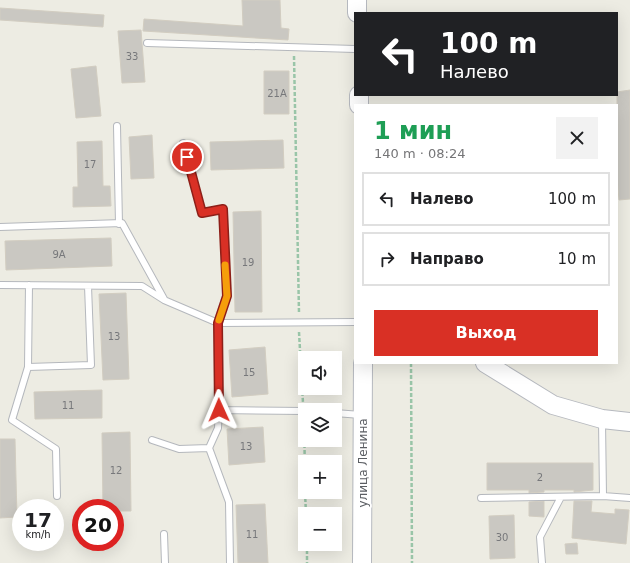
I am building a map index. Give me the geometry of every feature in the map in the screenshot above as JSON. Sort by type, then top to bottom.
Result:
[{"type":"main road","points":[[357,0],[357,12]]},
{"type":"main road","name":"улица Ленина","points":[[362,563],[364,364]]},
{"type":"main road","points":[[487,364],[553,406],[602,420],[630,422]]},
{"type":"lane","points":[[147,43],[354,49]]},
{"type":"lane","points":[[117,126],[119,224]]},
{"type":"lane","points":[[183,143],[202,213],[223,209],[227,296],[218,323],[218,428],[209,448],[229,502],[230,563]]},
{"type":"lane","points":[[0,227],[122,223],[164,300]]},
{"type":"lane","points":[[0,285],[142,286],[164,300],[218,323],[299,324],[354,322]]},
{"type":"lane","points":[[29,285],[28,367],[12,420],[56,449],[57,496]]},
{"type":"lane","points":[[28,367],[91,365],[88,286]]},
{"type":"lane","points":[[219,410],[298,411]]},
{"type":"lane","points":[[342,414],[363,415]]},
{"type":"lane","points":[[602,420],[603,496]]},
{"type":"lane","points":[[152,440],[179,449],[209,448]]},
{"type":"lane","points":[[542,563],[540,537],[561,496]]},
{"type":"lane","points":[[481,498],[603,496],[630,498]]},
{"type":"lane","points":[[164,534],[165,563]]},
{"type":"path","points":[[294,47],[299,324],[304,403]]},
{"type":"path","points":[[411,364],[412,563]]},
{"type":"path","points":[[307,551],[307,563]]},
{"type":"building","points":[[242,0],[280,0],[281,28],[289,29],[288,40],[143,31],[144,19],[243,26]]},
{"type":"building","points":[[0,8],[104,15],[103,27],[0,20]]},
{"type":"building","points":[[141,30],[145,82],[122,83],[118,31]]},
{"type":"building","points":[[96,66],[101,116],[76,118],[71,69]]},
{"type":"building","points":[[264,71],[289,71],[289,114],[264,114]]},
{"type":"building","points":[[630,90],[630,199],[619,200],[617,104],[618,92]]},
{"type":"building","points":[[152,135],[154,178],[131,179],[129,137]]},
{"type":"building","points":[[283,140],[284,168],[211,170],[210,142]]},
{"type":"building","points":[[102,141],[103,186],[110,186],[111,206],[73,207],[73,187],[78,187],[77,142]]},
{"type":"building","points":[[261,211],[262,312],[235,312],[233,212]]},
{"type":"building","points":[[111,238],[112,266],[6,270],[5,241]]},
{"type":"building","points":[[126,293],[129,379],[103,380],[99,294]]},
{"type":"building","points":[[265,347],[268,394],[232,397],[229,350]]},
{"type":"building","points":[[102,390],[102,418],[35,419],[34,392]]},
{"type":"building","points":[[263,427],[265,462],[229,465],[227,429]]},
{"type":"building","points":[[130,432],[131,511],[124,511],[124,499],[103,499],[102,433]]},
{"type":"building","points":[[0,439],[15,439],[17,499],[12,499],[12,517],[0,518]]},
{"type":"building","points":[[487,463],[593,463],[593,490],[574,492],[574,490],[544,490],[544,492],[529,493],[529,490],[487,490]]},
{"type":"building","points":[[544,501],[544,517],[529,516],[529,502]]},
{"type":"building","points":[[574,501],[592,501],[591,512],[615,514],[615,509],[629,510],[626,544],[572,538]]},
{"type":"building","points":[[265,504],[268,563],[238,563],[236,505]]},
{"type":"building","points":[[514,515],[515,558],[490,559],[489,516]]},
{"type":"building","points":[[577,543],[578,554],[566,554],[565,544]]},
{"type":"slow traffic","points":[[219,320],[227,296],[225,265]]},
{"type":"route","points":[[187,157],[202,213],[223,209],[227,296],[218,323],[219,410]]}]
